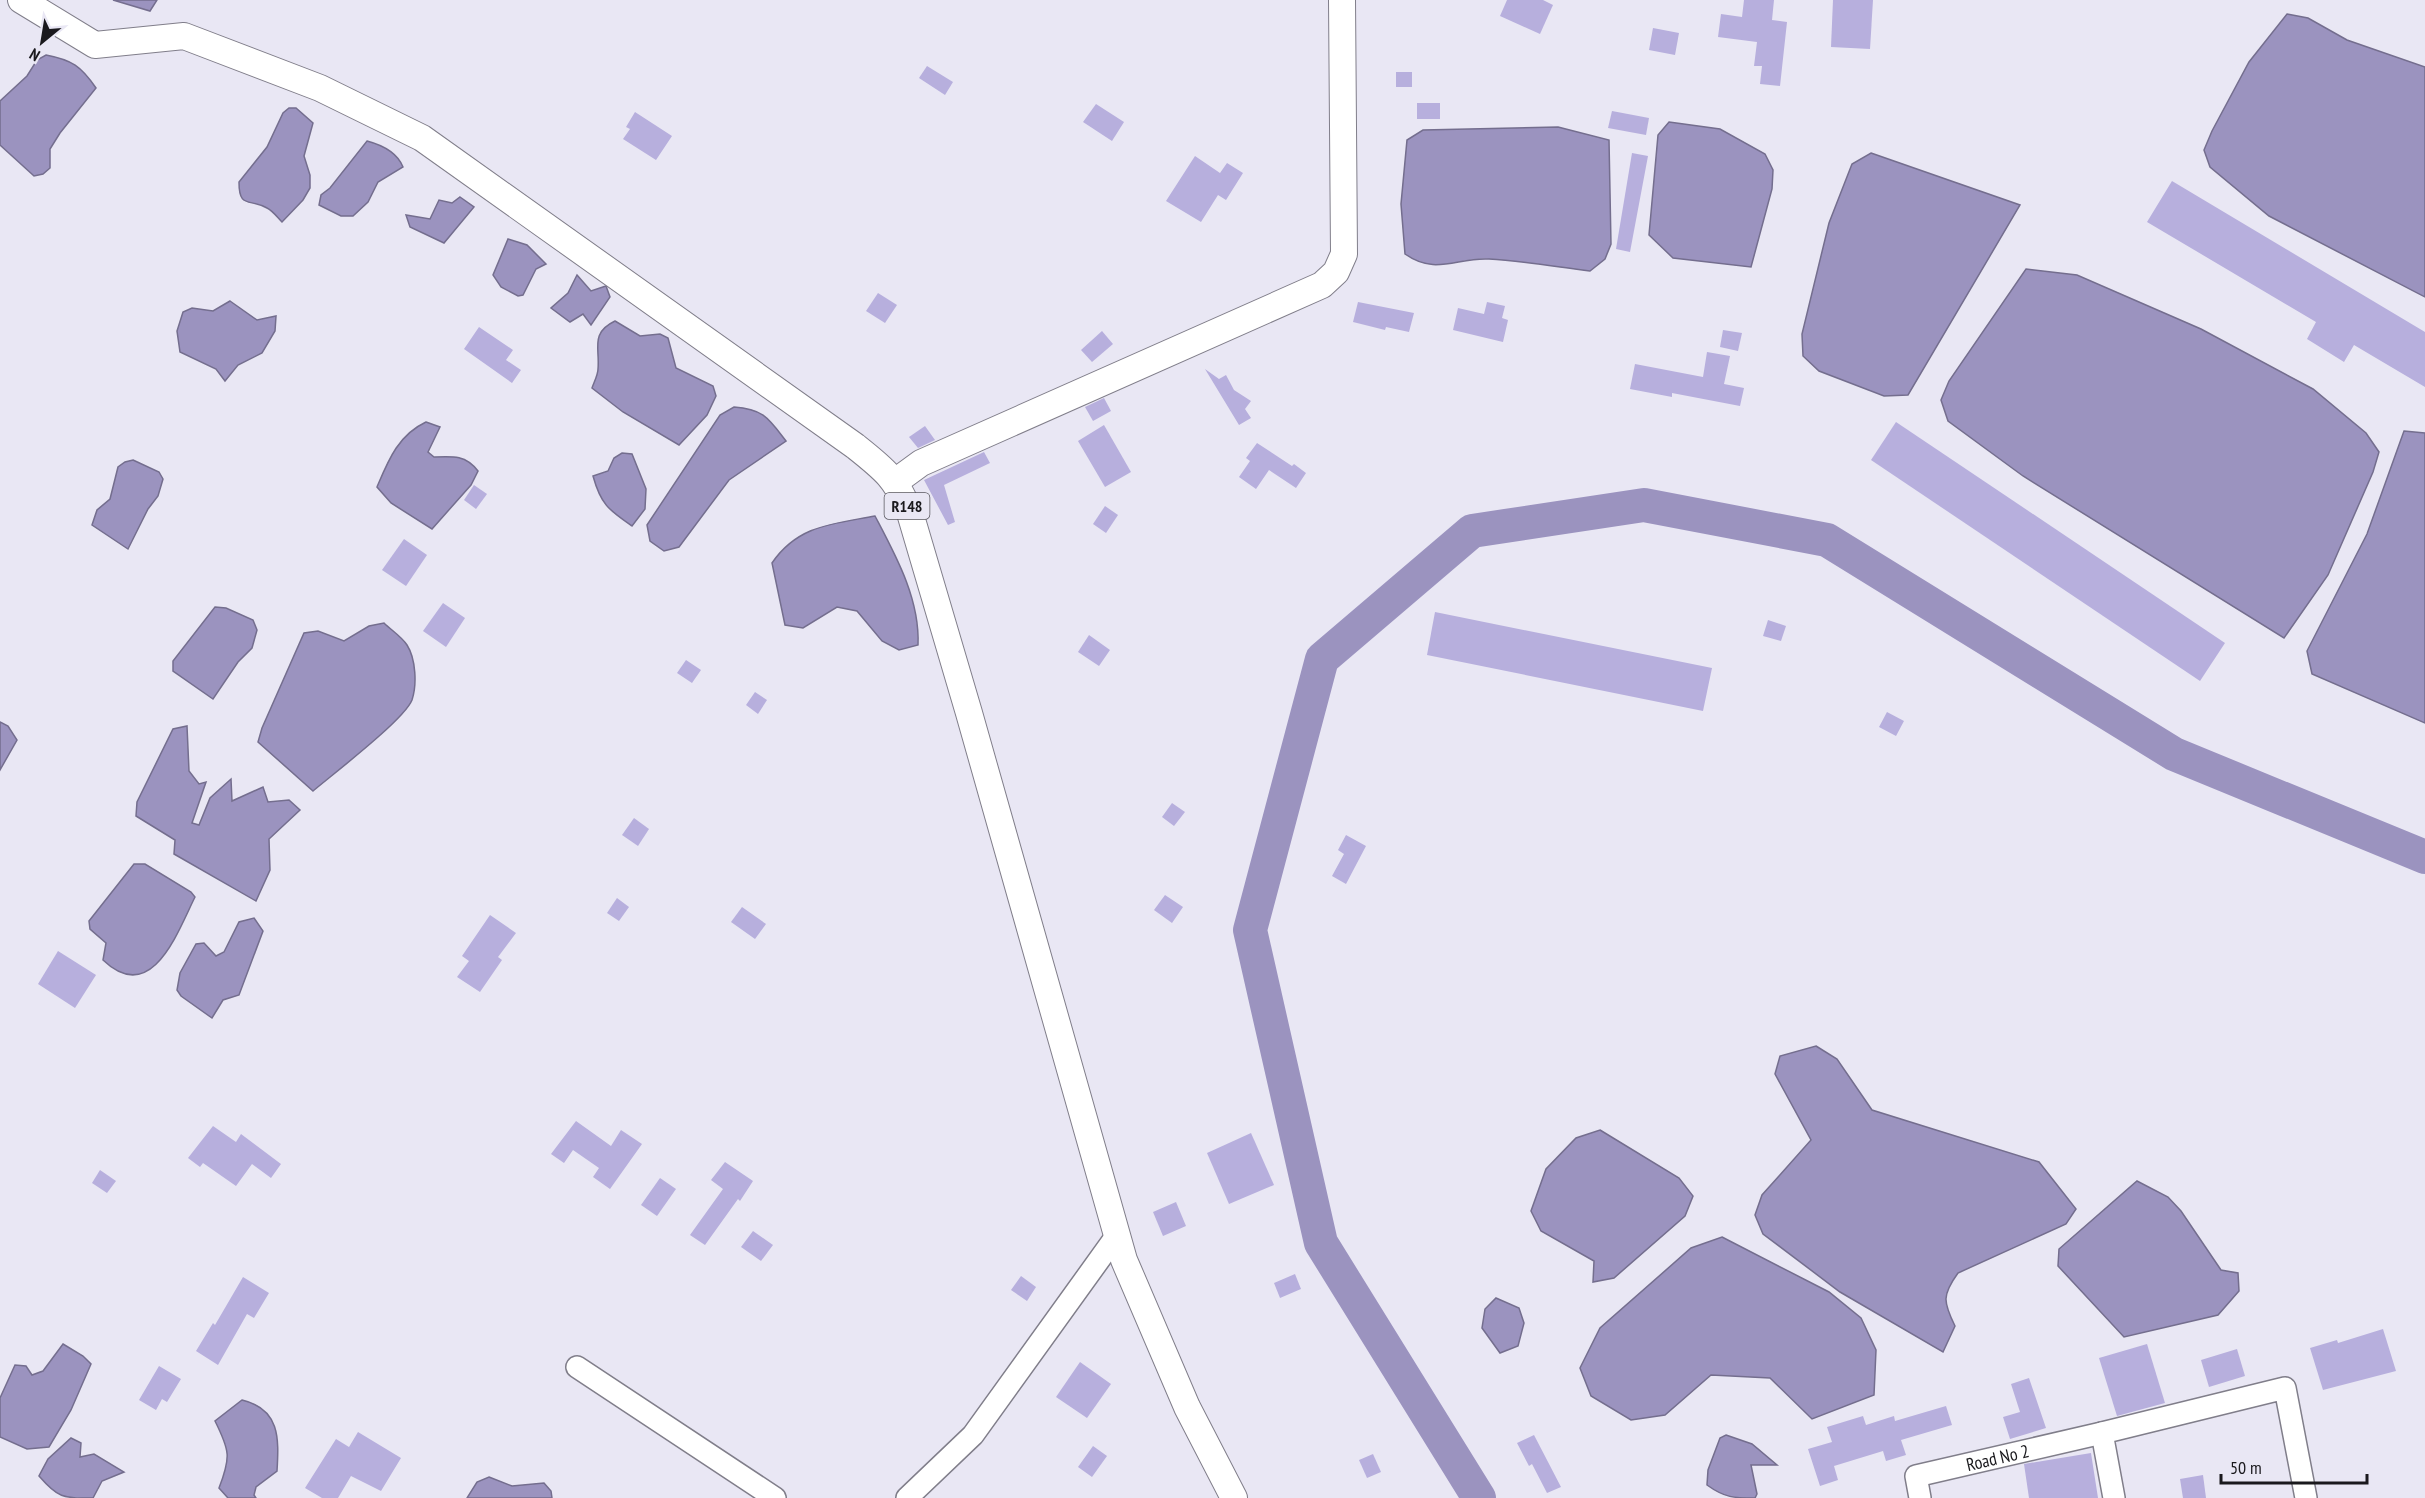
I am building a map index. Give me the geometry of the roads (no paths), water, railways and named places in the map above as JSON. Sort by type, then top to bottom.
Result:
[{"type":"main road","name":"R148","points":[[21,0],[95,45],[184,36],[320,88],[422,138],[855,446],[889,473],[901,491],[910,513],[969,712],[1124,1260],[1187,1407],[1234,1498]]},
{"type":"main road","points":[[895,482],[921,463],[1322,285],[1336,272],[1344,254],[1342,0]]},
{"type":"street","points":[[907,1498],[973,1435],[1117,1235]]},
{"type":"street","points":[[578,1367],[775,1498]]},
{"type":"street","points":[[2115,1498],[2102,1433],[2285,1388],[2306,1498]]},
{"type":"street","name":"Road No 2","points":[[1920,1498],[1916,1476],[2102,1433]]},
{"type":"waterway","points":[[1479,1498],[1321,1243],[1250,930],[1322,659],[1472,531],[1644,505],[1827,540],[2174,754],[2425,857]]}]
